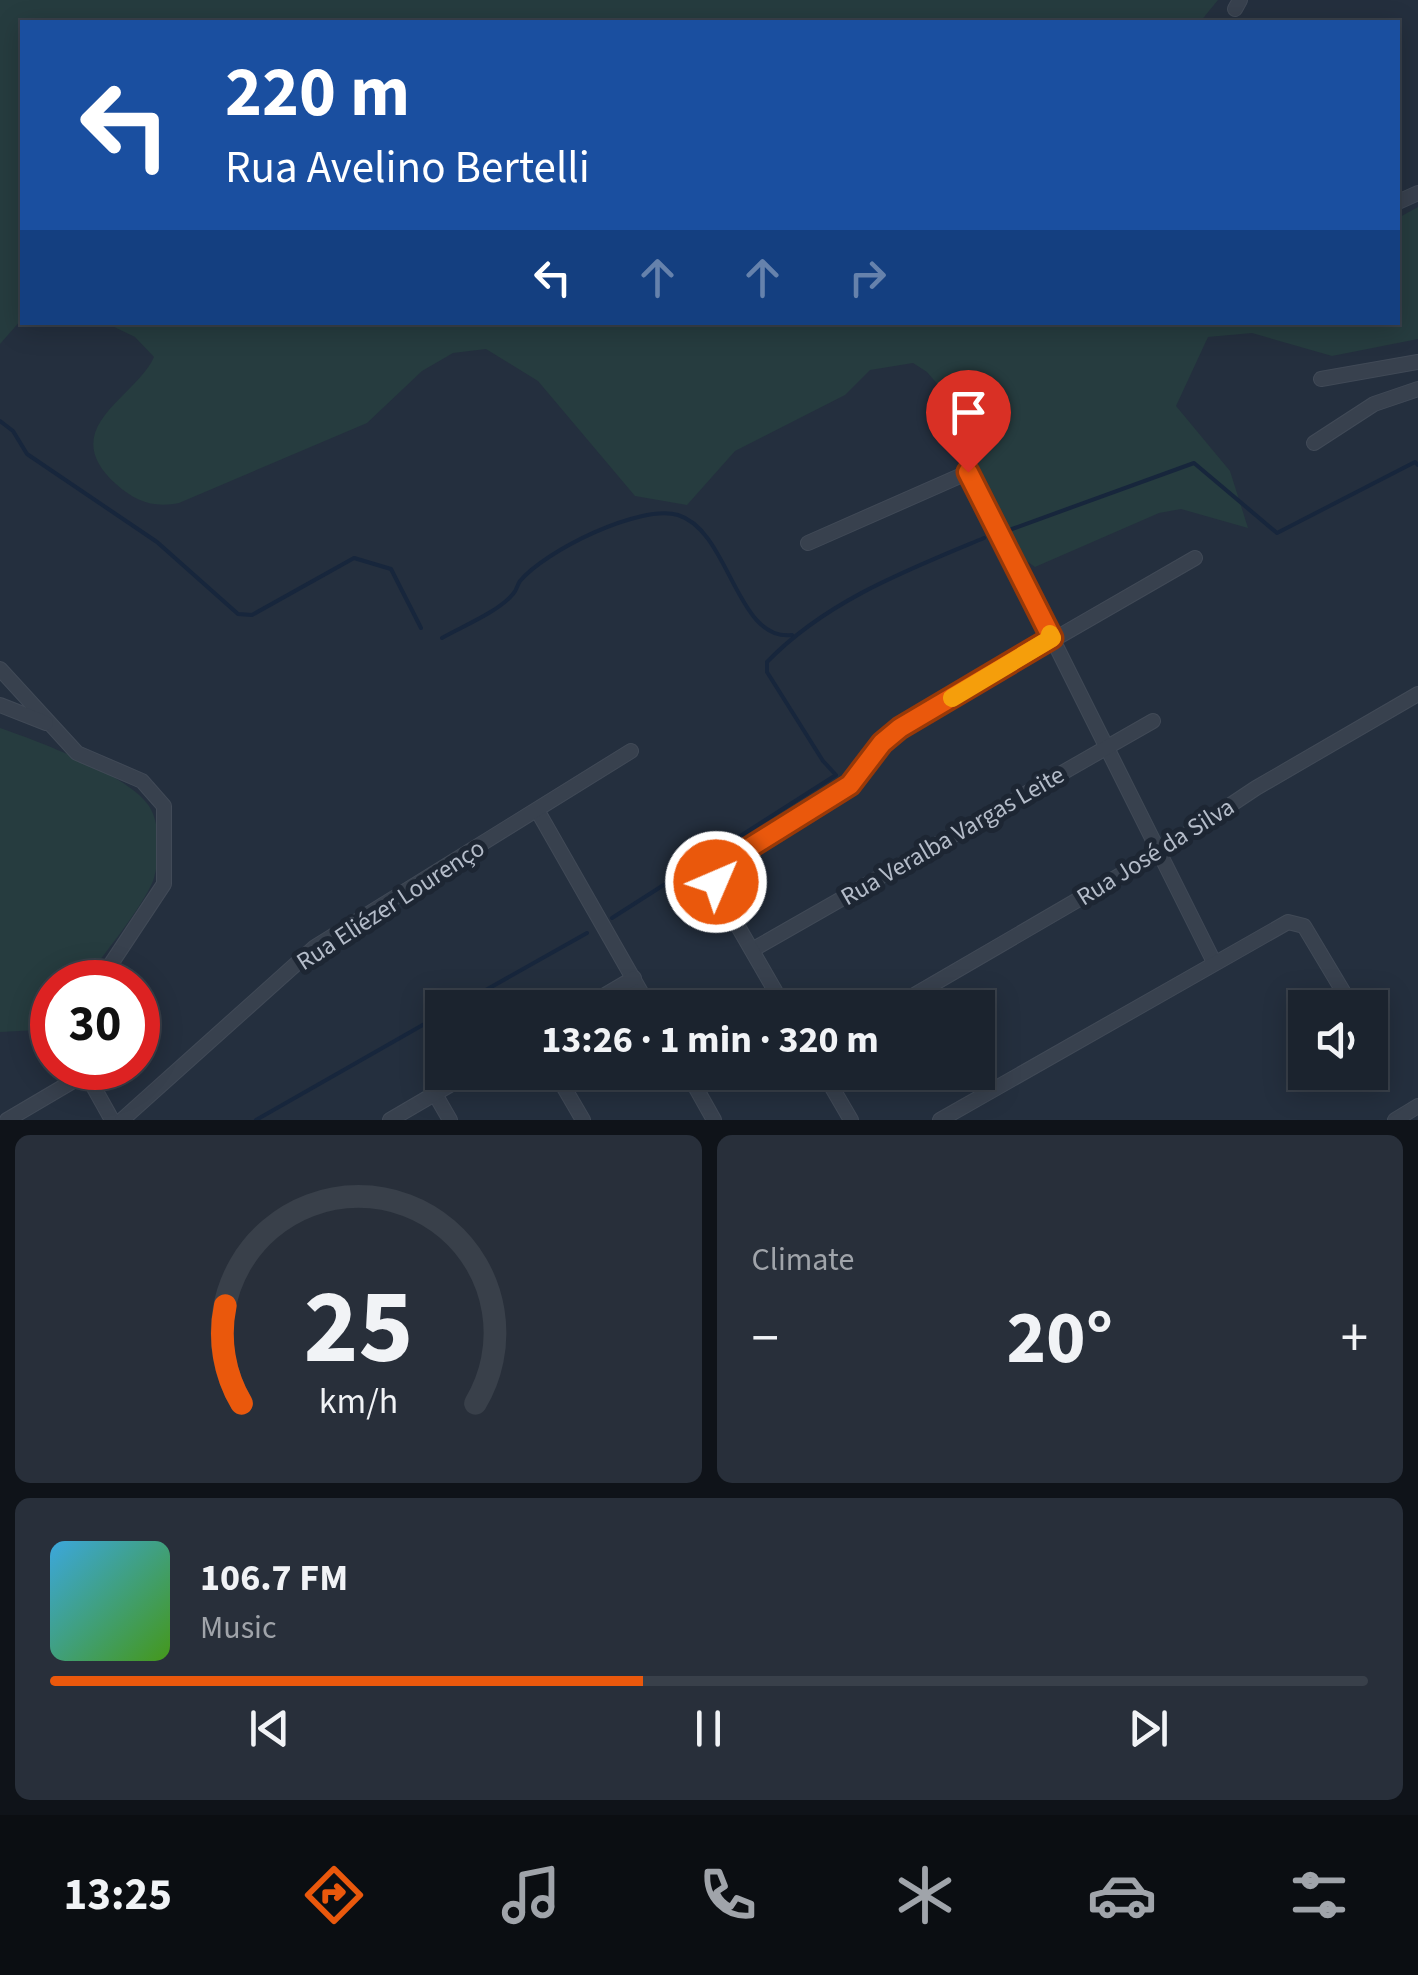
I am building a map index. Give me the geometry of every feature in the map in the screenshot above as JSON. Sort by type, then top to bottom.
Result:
[{"type":"street","points":[[1321,379],[1418,362]]},
{"type":"street","points":[[1314,443],[1374,404],[1418,389]]},
{"type":"street","points":[[808,543],[968,472],[1214,962]]},
{"type":"street","points":[[775,990],[717,890],[716,873],[721,866],[838,794],[900,728],[1195,558]]},
{"type":"street","points":[[0,669],[84,758],[148,785],[166,812],[164,884],[114,960]]},
{"type":"street","name":"Rua José da Silva","points":[[923,990],[1160,852],[1256,788],[1418,694]]},
{"type":"street","points":[[0,704],[47,723]]},
{"type":"street","name":"Rua Veralba Vargas Leite","points":[[752,950],[1153,721]]},
{"type":"street","name":"Rua Eliézer Lourenço","points":[[122,1120],[314,947],[632,751]]},
{"type":"street","points":[[537,810],[640,990]]},
{"type":"street","points":[[940,1120],[1288,922],[1304,926],[1342,990]]},
{"type":"street","points":[[614,990],[634,978]]},
{"type":"street","points":[[7,1120],[54,1090]]},
{"type":"street","points":[[95,1090],[112,1120]]},
{"type":"street","points":[[390,1120],[442,1090]]},
{"type":"street","points":[[565,1090],[582,1120]]},
{"type":"street","points":[[697,1090],[714,1120]]},
{"type":"street","points":[[834,1090],[851,1120]]},
{"type":"street","points":[[435,1094],[450,1120]]},
{"type":"street","points":[[1395,1120],[1418,1106]]},
{"type":"green space","points":[[0,0],[1218,0],[1202,20],[20,20],[20,321],[0,344]]},
{"type":"green space","points":[[1418,207],[1418,339],[1332,356],[1252,333],[1208,337],[1176,406],[1230,471],[1248,528],[1181,509],[1159,513],[1035,567],[1021,557],[945,393],[927,372],[913,363],[870,370],[845,395],[735,451],[687,505],[635,496],[538,381],[486,349],[453,353],[422,371],[367,423],[179,503],[153,504],[131,495],[99,464],[93,446],[105,414],[154,357],[135,337],[110,325],[1400,325],[1400,217]]},
{"type":"green space","points":[[0,728],[80,760],[122,782],[149,806],[158,843],[157,863],[148,892],[100,960],[30,960],[30,1030],[0,1032]]},
{"type":"waterway","points":[[0,421],[13,431],[27,454],[157,542],[238,614],[252,615],[354,558],[391,569],[421,628]]},
{"type":"waterway","points":[[1012,529],[1194,463],[1277,533],[1415,462],[1418,465]]},
{"type":"waterway","points":[[442,638],[499,607],[532,569],[571,544],[617,523],[661,513],[678,515],[696,525],[710,541],[758,621],[773,633],[792,635]]},
{"type":"waterway","points":[[612,918],[836,775],[823,761],[767,672],[767,662],[790,640],[841,604],[984,538]]},
{"type":"waterway","points":[[486,990],[587,933]]},
{"type":"waterway","points":[[256,1120],[425,1024]]},
{"type":"slow traffic","points":[[952,698],[1052,638],[1050,634]]},
{"type":"route","points":[[716,882],[721,866],[850,785],[882,743],[900,728],[1052,638],[968,472]]}]
